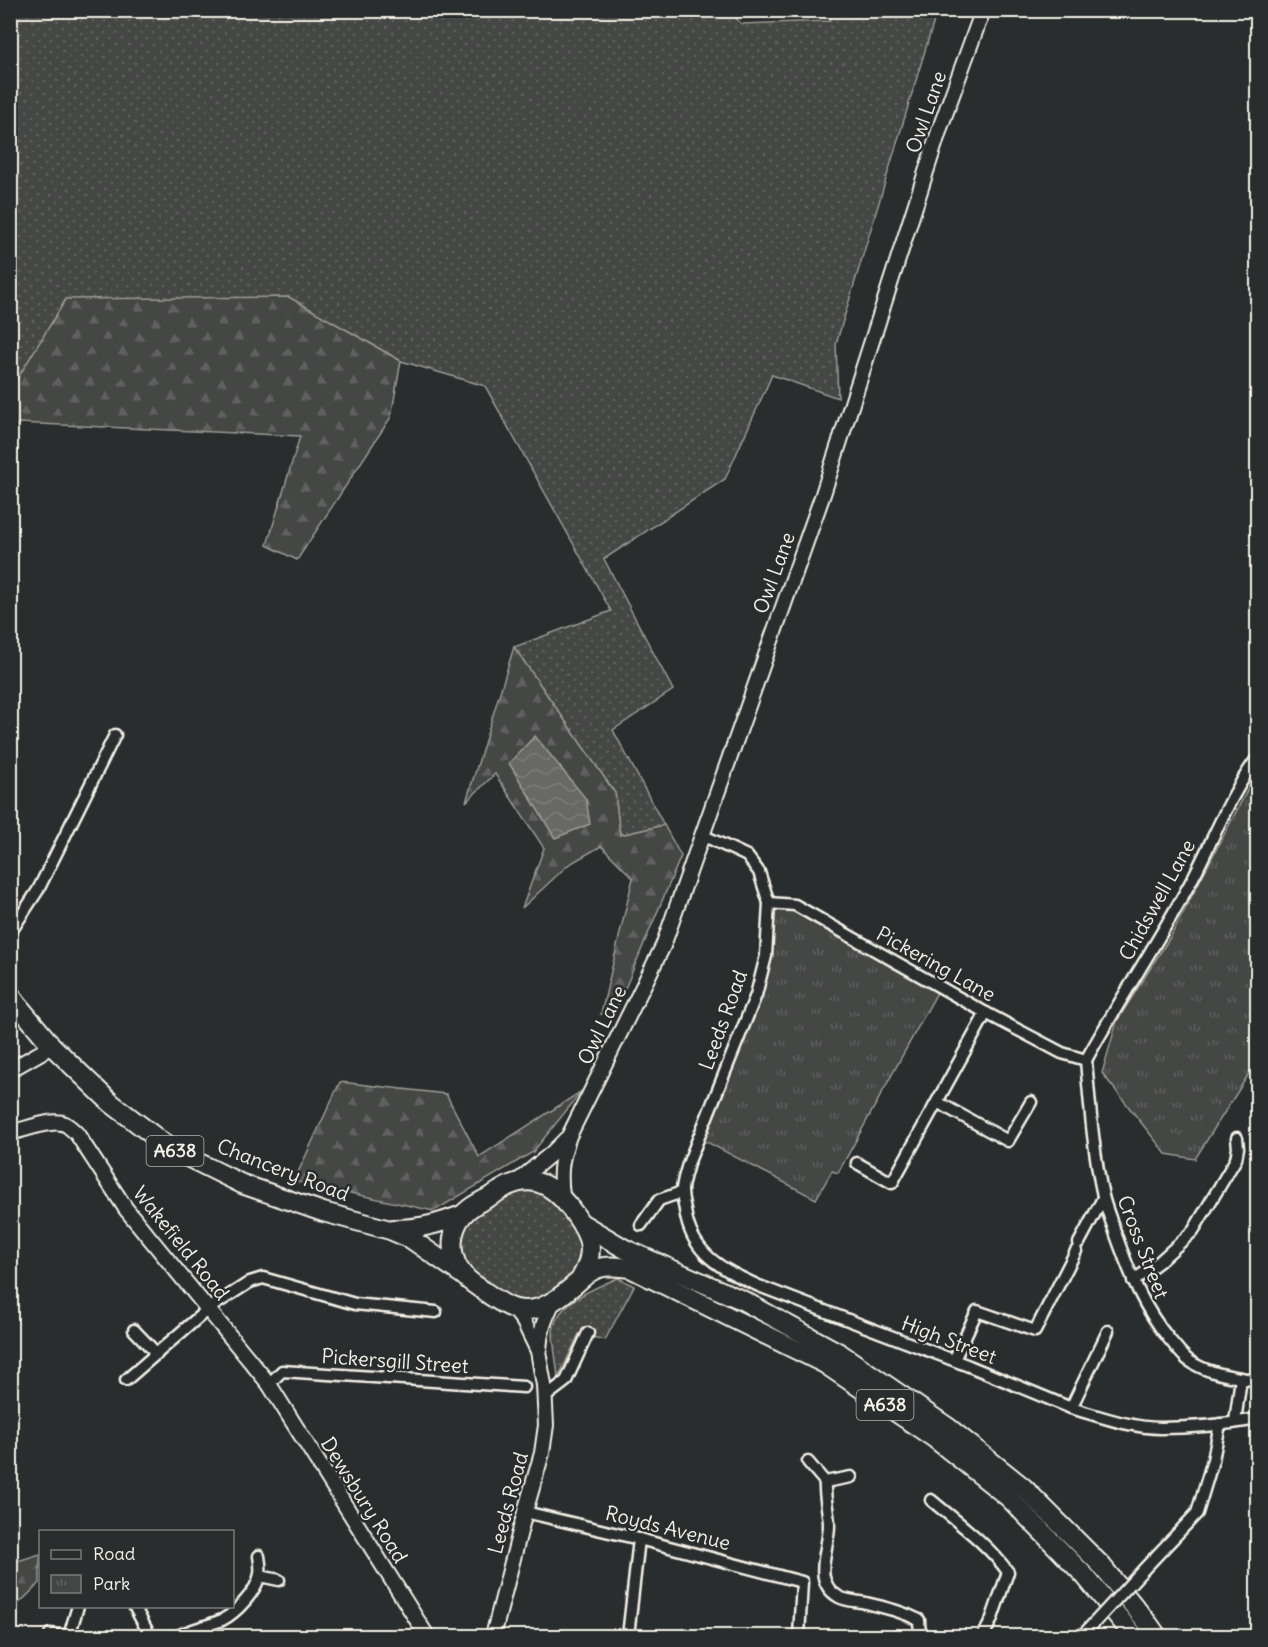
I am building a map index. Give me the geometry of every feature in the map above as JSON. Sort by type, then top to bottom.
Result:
[{"type":"highway","name":"Chancery Road","points":[[10,994],[52,1046],[111,1103],[171,1149],[242,1184],[323,1212],[390,1230],[411,1239],[464,1276]]},
{"type":"highway","name":"A638","points":[[464,1214],[515,1183],[532,1182],[552,1188],[562,1196],[587,1233],[590,1254],[588,1266],[581,1278]]},
{"type":"highway","name":"Chancery Road","points":[[390,1230],[414,1229],[440,1224],[464,1214]]},
{"type":"highway","points":[[464,1214],[458,1222],[452,1244],[454,1257],[464,1276]]},
{"type":"highway","name":"A638","points":[[581,1222],[625,1249],[741,1300],[841,1354],[949,1428],[1023,1487],[1101,1564],[1157,1636]]},
{"type":"highway","name":"A638","points":[[464,1276],[490,1296],[514,1309],[535,1309],[553,1302],[581,1278],[596,1269],[612,1265],[630,1268],[825,1364],[934,1438],[1009,1498],[1085,1576],[1134,1636]]},
{"type":"main road","name":"Owl Lane","points":[[562,1196],[560,1176],[562,1155],[569,1136],[663,946],[823,494],[940,128],[982,10]]},
{"type":"main road","points":[[10,1070],[52,1046]]},
{"type":"main road","name":"Wakefield Road","points":[[10,1133],[57,1122],[66,1124],[77,1134],[126,1209],[269,1384]]},
{"type":"main road","name":"Owl Lane","points":[[515,1183],[543,1162],[569,1136]]},
{"type":"main road","name":"Leeds Road","points":[[494,1636],[542,1453],[546,1425],[545,1397],[538,1351],[544,1319],[553,1302]]},
{"type":"main road","name":"Leeds Road","points":[[514,1309],[524,1322],[538,1351]]},
{"type":"main road","name":"Dewsbury Road","points":[[269,1384],[427,1636]]},
{"type":"street","points":[[10,933],[38,890],[115,735]]},
{"type":"street","points":[[95,743],[107,749]]},
{"type":"street","name":"Chidswell Lane","points":[[1086,1060],[1194,875],[1246,772],[1257,757]]},
{"type":"street","name":"Leeds Road","points":[[682,1192],[688,1164],[756,994],[766,956],[769,903],[759,872],[747,856],[702,835]]},
{"type":"street","name":"Pickering Lane","points":[[769,903],[795,905],[986,1013],[1062,1053],[1086,1060]]},
{"type":"street","points":[[857,1163],[892,1184],[986,1013]]},
{"type":"street","name":"Cross Street","points":[[1086,1060],[1092,1132],[1103,1198],[1133,1281],[1148,1312],[1182,1354],[1200,1366],[1257,1381]]},
{"type":"street","points":[[937,1102],[1008,1142],[1031,1102]]},
{"type":"street","points":[[1133,1281],[1160,1261],[1193,1231],[1236,1159],[1237,1138]]},
{"type":"street","points":[[641,1226],[659,1200],[682,1192]]},
{"type":"street","name":"High Street","points":[[682,1192],[687,1222],[696,1242],[709,1259],[728,1272],[759,1286],[954,1360],[1071,1408],[1136,1425],[1160,1428],[1257,1419]]},
{"type":"street","points":[[954,1360],[977,1311],[1035,1331],[1103,1198]]},
{"type":"street","points":[[126,1380],[208,1309],[250,1282],[263,1278],[355,1304],[436,1312]]},
{"type":"street","points":[[134,1330],[157,1354]]},
{"type":"street","points":[[1071,1408],[1108,1331]]},
{"type":"street","points":[[545,1397],[566,1381],[588,1334]]},
{"type":"street","name":"Pickersgill Street","points":[[269,1384],[282,1371],[524,1387]]},
{"type":"street","points":[[1235,1422],[1241,1378]]},
{"type":"street","points":[[1082,1636],[1197,1513],[1210,1471],[1220,1424]]},
{"type":"street","points":[[808,1462],[825,1482],[824,1494],[829,1525],[822,1569],[831,1590],[840,1597],[902,1611],[919,1620],[920,1636]]},
{"type":"street","points":[[825,1482],[851,1477]]},
{"type":"street","points":[[931,1500],[983,1545],[1008,1572],[991,1621],[983,1636]]},
{"type":"street","name":"Royds Avenue","points":[[525,1512],[802,1582],[799,1636]]},
{"type":"street","points":[[628,1636],[639,1539]]},
{"type":"street","points":[[178,1636],[223,1619],[232,1613],[248,1597],[260,1576],[259,1556]]},
{"type":"street","points":[[260,1576],[279,1580]]},
{"type":"street","points":[[50,1634],[69,1636],[77,1608]]},
{"type":"street","points":[[135,1608],[150,1636]]},
{"type":"green space","points":[[727,10],[742,24],[830,21],[830,11],[937,11],[836,344],[838,398],[772,375],[725,479],[604,559],[673,690],[613,730],[664,825],[620,835],[615,793],[514,647],[611,611],[485,386],[401,361],[288,297],[11,389],[11,11]]},
{"type":"green space","points":[[289,297],[401,361],[391,417],[297,560],[267,545],[300,436],[18,423],[11,436],[11,389],[66,299]]},
{"type":"green space","points":[[514,647],[615,793],[620,835],[664,825],[681,856],[618,1005],[601,1014],[633,878],[601,846],[568,865],[522,908],[544,848],[495,774],[466,802]]},
{"type":"green space","points":[[1257,775],[1257,1061],[1195,1159],[1166,1154],[1102,1073],[1117,1021],[1172,934]]},
{"type":"green space","points":[[769,903],[795,905],[940,987],[838,1173],[832,1171],[816,1199],[699,1138],[756,995]]},
{"type":"green space","points":[[340,1082],[446,1094],[479,1157],[582,1091],[533,1152],[434,1211],[294,1181]]},
{"type":"green space","points":[[524,1182],[570,1207],[588,1266],[525,1310],[458,1267],[464,1214]]},
{"type":"green space","points":[[618,1278],[634,1286],[605,1340],[579,1334],[558,1378],[553,1332],[555,1322],[561,1313],[578,1298]]},
{"type":"green space","points":[[39,1554],[39,1584],[11,1611],[11,1561]]},
{"type":"water","points":[[535,736],[586,799],[590,824],[555,838],[509,763]]}]
